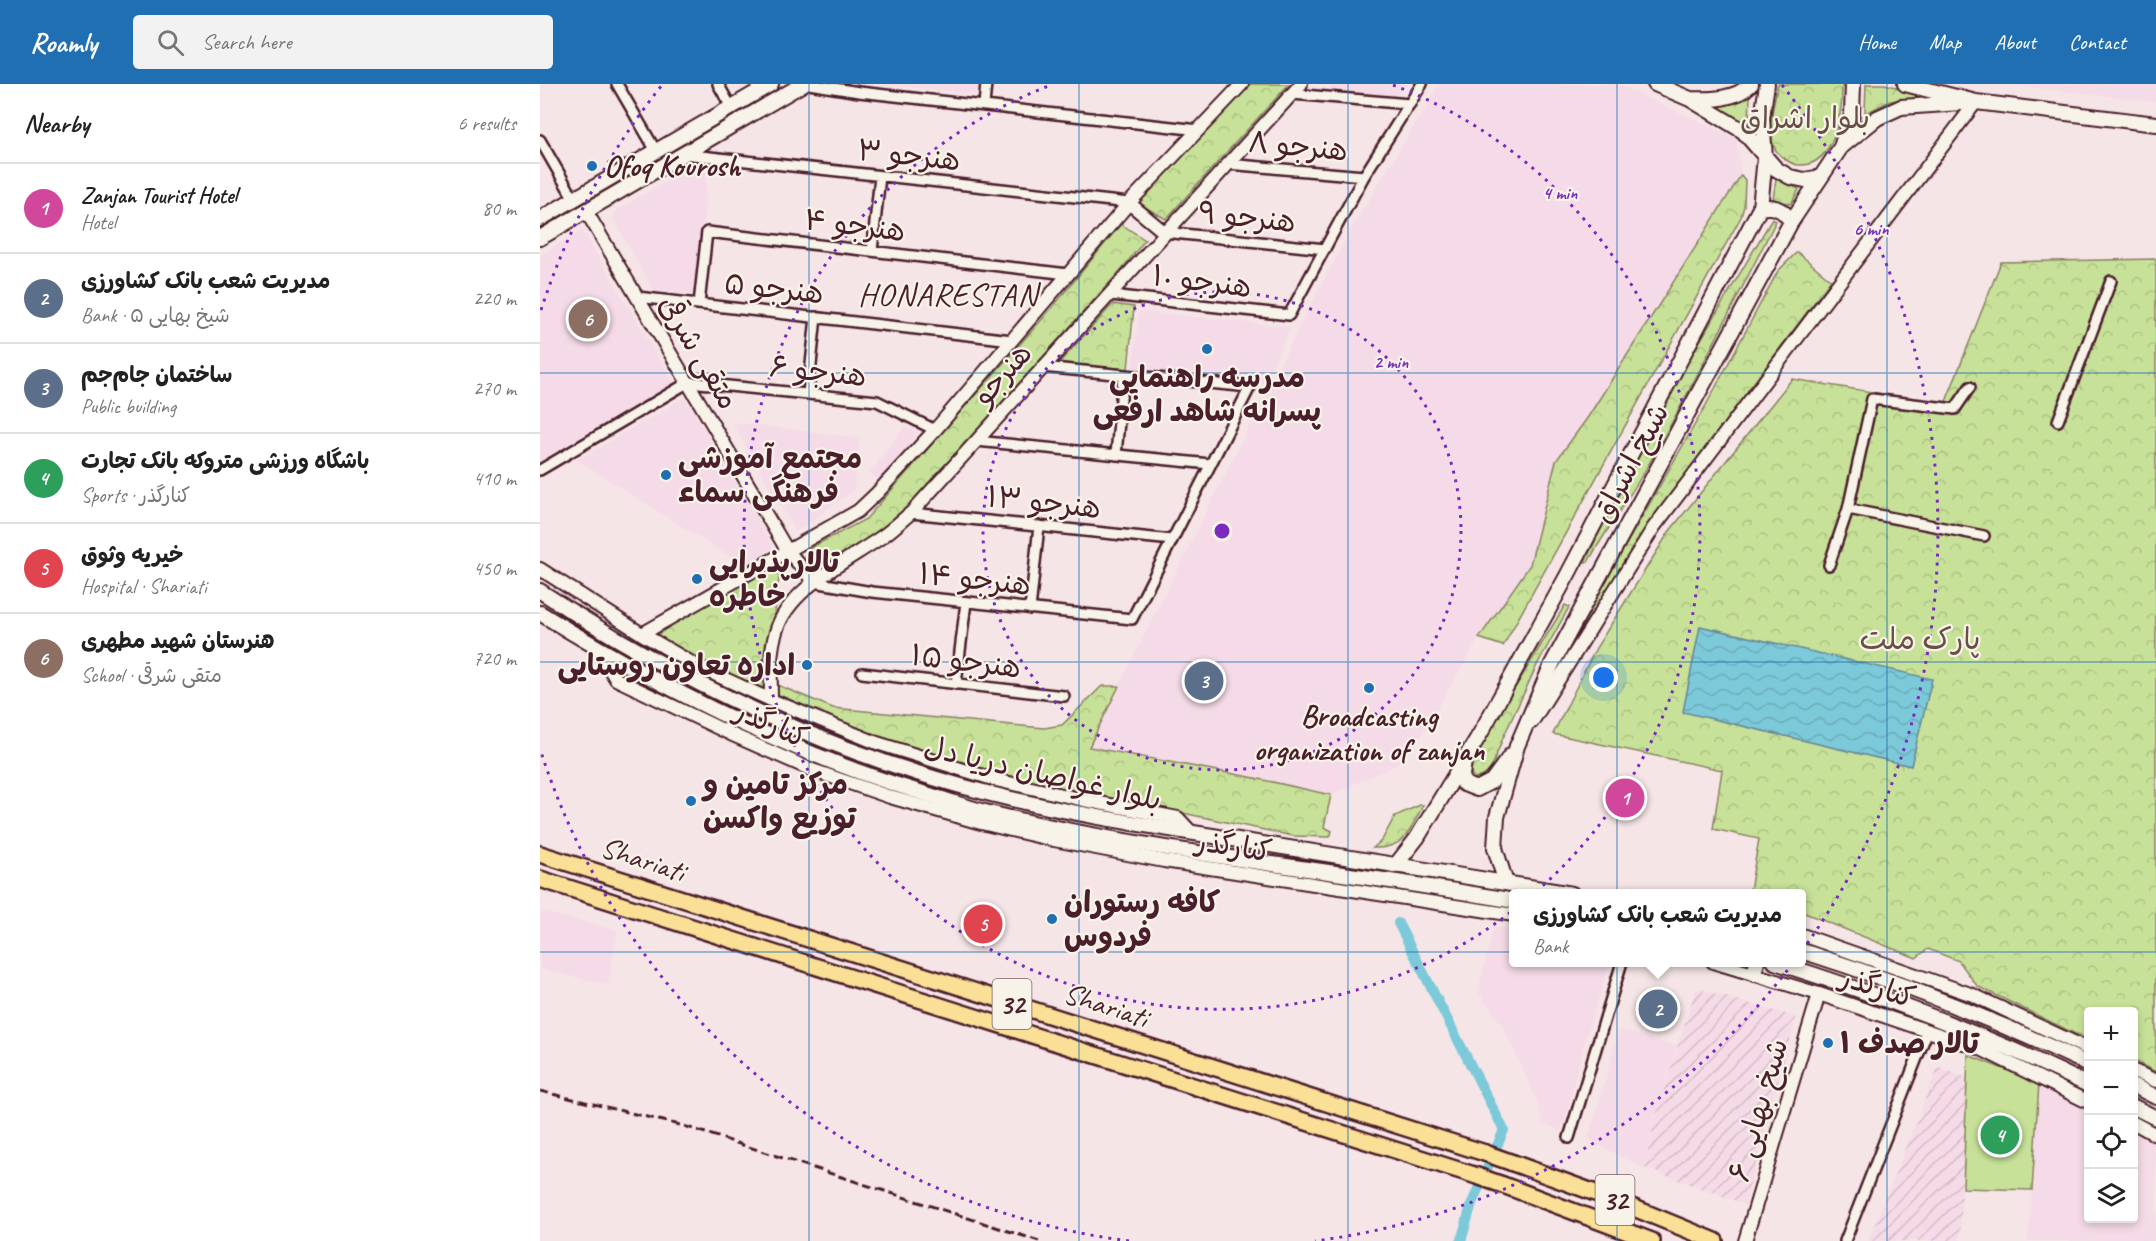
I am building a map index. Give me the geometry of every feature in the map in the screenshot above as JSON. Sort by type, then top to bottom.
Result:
[{"type":"main road","points":[[540,219],[771,84]]},
{"type":"main road","points":[[540,238],[803,84]]},
{"type":"main road","points":[[1655,84],[1689,99],[1743,131],[1776,169],[1790,177],[1805,180],[1821,177]]},
{"type":"main road","points":[[1689,99],[1710,100],[1729,96],[1747,88],[1750,84]]},
{"type":"main road","name":"شیخ اشراق","points":[[1395,866],[1417,838],[1464,760],[1567,576],[1760,208],[1765,157],[1762,118],[1767,84]]},
{"type":"main road","name":"شیخ اشراق","points":[[1506,883],[1496,848],[1497,818],[1517,746],[1552,664],[1791,222],[1841,147],[1852,114],[1853,84]]},
{"type":"main road","points":[[1905,84],[1976,102],[2156,124]]},
{"type":"main road","points":[[1841,147],[1877,118],[1901,107],[1976,102]]},
{"type":"main road","points":[[1760,208],[1775,207],[1782,210],[1791,222]]},
{"type":"main road","name":"بلوار غواصان دریا دل","points":[[540,591],[607,633],[747,706],[824,739],[901,767],[989,794],[1080,815],[1542,889]]},
{"type":"main road","name":"بلوار غواصان دریا دل","points":[[540,614],[597,649],[739,723],[817,756],[895,785],[984,812],[1165,855],[1509,900]]},
{"type":"main road","points":[[1464,760],[1462,775],[1464,784],[1477,789],[1492,781],[1517,746]]},
{"type":"main road","name":"Shariati","points":[[540,854],[1485,1153],[1601,1195],[1715,1241]]},
{"type":"main road","name":"Shariati","points":[[540,879],[1478,1176],[1652,1241]]},
{"type":"main road","points":[[1806,952],[1844,964],[2009,1027],[2084,1062]]},
{"type":"main road","points":[[1788,967],[1920,1011],[2032,1058],[2084,1083]]},
{"type":"main road","points":[[2025,1071],[2032,1058]]},
{"type":"main road","points":[[2138,1088],[2156,1097]]},
{"type":"main road","points":[[2138,1109],[2156,1118]]},
{"type":"street","points":[[617,84],[656,151]]},
{"type":"street","points":[[718,84],[731,107]]},
{"type":"street","points":[[809,84],[859,92],[1199,130]]},
{"type":"street","points":[[852,84],[859,92]]},
{"type":"street","points":[[984,105],[986,84]]},
{"type":"street","name":"هنرجو","points":[[642,634],[858,511],[935,430],[1129,203],[1242,84]]},
{"type":"street","name":"هنرجو","points":[[771,700],[771,670],[776,631],[790,603],[814,582],[885,535],[911,513],[1111,295],[1164,232],[1301,84]]},
{"type":"street","points":[[1325,249],[1364,176],[1422,84]]},
{"type":"street","points":[[1292,94],[1410,104]]},
{"type":"street","points":[[1517,746],[1654,527],[1976,102]]},
{"type":"street","points":[[540,140],[574,199]]},
{"type":"street","name":"هنرجو ۳","points":[[683,154],[1129,203]]},
{"type":"street","name":"هنرجو ۸","points":[[1227,164],[1364,176]]},
{"type":"street","points":[[872,251],[880,176]]},
{"type":"street","points":[[1129,203],[1164,232]]},
{"type":"street","name":"متقی شرقی","points":[[586,211],[787,550],[814,582]]},
{"type":"street","name":"هنرجو ۴","points":[[699,304],[707,232],[1068,274]]},
{"type":"street","name":"هنرجو ۹","points":[[1164,232],[1325,249]]},
{"type":"street","name":"هنرجو ۱۰","points":[[1111,295],[1289,315],[1325,249]]},
{"type":"street","points":[[2058,421],[2111,281]]},
{"type":"street","name":"هنرجو ۵","points":[[636,297],[1012,340]]},
{"type":"street","points":[[808,393],[816,317]]},
{"type":"street","points":[[1042,368],[1250,387],[1172,540]]},
{"type":"street","points":[[1116,455],[1123,376]]},
{"type":"street","points":[[540,470],[689,382]]},
{"type":"street","name":"هنرجو ۶","points":[[689,382],[877,401],[935,430]]},
{"type":"street","points":[[1829,565],[1848,509],[1872,399],[1955,409],[1970,387]]},
{"type":"street","points":[[976,441],[1210,464]]},
{"type":"street","points":[[1848,509],[1984,536]]},
{"type":"street","name":"هنرجو ۱۳","points":[[911,513],[1172,540]]},
{"type":"street","points":[[1030,609],[1039,526]]},
{"type":"street","name":"هنرجو ۱۴","points":[[814,582],[872,592],[1132,619],[1172,540]]},
{"type":"street","name":"کنارگذر","points":[[540,569],[697,666],[771,700],[877,743],[996,780],[1178,818],[1192,833]]},
{"type":"street","points":[[956,684],[966,602]]},
{"type":"street","name":"هنرجو ۱۵","points":[[862,673],[1064,696]]},
{"type":"street","name":"کنارگذر","points":[[1165,855],[1509,914]]},
{"type":"street","name":"کنارگذر","points":[[1806,936],[1973,995],[2084,1047]]},
{"type":"street","points":[[1569,1138],[1621,967]]},
{"type":"street","name":"کنارگذر","points":[[1755,968],[1819,994],[1981,1049],[2084,1100]]},
{"type":"street","points":[[1933,997],[1939,982]]},
{"type":"street","name":"شیخ بهایی ۶","points":[[1745,1241],[1819,994]]},
{"type":"street","points":[[1845,1241],[1928,1030]]},
{"type":"street","points":[[2138,1073],[2156,1081]]},
{"type":"street","points":[[2138,1126],[2156,1135]]},
{"type":"shaded area","points":[[878,84],[979,84],[978,94]]},
{"type":"shaded area","points":[[1329,84],[1408,84],[1395,96],[1331,89]]},
{"type":"shaded area","points":[[1440,84],[1617,84],[1736,138],[1741,175],[1588,417],[1556,461],[1530,565],[1479,638],[1417,743],[1396,765],[1331,795],[1250,777],[1088,747],[1306,313],[1355,222]]},
{"type":"shaded area","points":[[2006,84],[2156,84],[2156,102],[2137,100]]},
{"type":"shaded area","points":[[695,164],[707,166],[704,225],[696,295],[654,292],[613,219],[615,211]]},
{"type":"shaded area","points":[[582,230],[674,383],[540,461],[540,255]]},
{"type":"shaded area","name":"مدرسه راهنمایی پسرانه شاهد ارفعی","points":[[1139,311],[1291,327],[1264,383],[1132,370]]},
{"type":"shaded area","name":"مجتمع آموزشی فرهنگی سماء","points":[[685,397],[774,548],[744,566],[577,460]]},
{"type":"shaded area","points":[[732,422],[860,438],[854,490],[796,532]]},
{"type":"shaded area","points":[[905,426],[918,433],[881,481],[869,473]]},
{"type":"shaded area","points":[[540,911],[618,930],[608,985],[540,969]]},
{"type":"shaded area","points":[[1494,926],[1509,929],[1509,967],[1609,967],[1583,1047],[1564,1124],[1559,1131],[1543,1123],[1535,1096],[1502,1025],[1478,992]]},
{"type":"shaded area","points":[[1696,988],[1796,1017],[1745,1204],[1644,1168],[1656,1115]]},
{"type":"shaded area","points":[[1619,1029],[1677,1046],[1656,1115],[1644,1168],[1592,1142],[1588,1137]]},
{"type":"shaded area","points":[[1938,1067],[1967,1078],[1960,1241],[1868,1241]]},
{"type":"shaded area","points":[[2039,1083],[2084,1107],[2084,1223],[2138,1223],[2138,1134],[2156,1144],[2156,1241],[2028,1241]]},
{"type":"green space","points":[[1249,84],[1289,84],[1166,219],[1138,203]]},
{"type":"green space","name":"بلوار اشراق","points":[[1778,84],[1842,84],[1841,108],[1834,135],[1829,147],[1812,163],[1797,165],[1784,159],[1773,145],[1771,118]]},
{"type":"green space","points":[[1866,84],[1885,84],[1942,100],[1940,102],[1907,99],[1890,101],[1865,112]]},
{"type":"green space","points":[[1750,96],[1749,123],[1705,105],[1731,102]]},
{"type":"green space","points":[[1741,175],[1745,180],[1744,206],[1741,217],[1503,646],[1479,638],[1530,565],[1556,461],[1588,417]]},
{"type":"green space","points":[[1776,179],[1799,189],[1791,204],[1773,199]]},
{"type":"green space","points":[[1772,219],[1776,221],[1671,424],[1605,535],[1588,562],[1585,562],[1632,465],[1690,358]]},
{"type":"green space","points":[[1121,224],[1145,240],[1121,270],[912,502],[882,528],[826,566],[808,549],[866,519],[1051,309]]},
{"type":"green space","points":[[1797,252],[1831,280],[1660,508],[1543,697],[1778,271]]},
{"type":"green space","name":"پارک ملت","points":[[2156,259],[2156,1072],[2138,1063],[2138,1007],[2084,1007],[2084,1038],[1977,986],[1959,961],[1928,949],[1916,958],[1806,914],[1806,889],[1750,889],[1759,839],[1713,829],[1722,770],[1553,734],[1596,648],[1669,532],[1792,379],[1945,404],[2001,262]]},
{"type":"green space","points":[[1113,304],[1134,307],[1128,369],[1059,363]]},
{"type":"green space","points":[[774,564],[779,577],[767,680],[775,684],[833,708],[1044,728],[1062,725],[1102,686],[1119,686],[1089,747],[1250,777],[1331,795],[1324,827],[1332,831],[1330,837],[1293,836],[1038,783],[970,765],[863,731],[656,642],[660,630]]},
{"type":"green space","points":[[1565,605],[1569,607],[1537,665],[1492,767],[1485,775],[1474,779],[1468,766]]},
{"type":"green space","points":[[1423,805],[1415,822],[1400,842],[1384,848],[1373,848],[1382,840],[1395,816]]},
{"type":"green space","points":[[1968,1055],[2039,1083],[2032,1190],[1963,1188]]},
{"type":"water","points":[[1700,626],[1932,679],[1911,766],[1683,712]]},
{"type":"waterway","points":[[1398,923],[1504,1130],[1472,1203],[1461,1241]]},
{"type":"railway","points":[[540,1091],[684,1126],[1039,1241]]},
{"type":"place","name":"Ofoq Kourosh","points":[[592,166]]},
{"type":"place","name":"هنرستان شهید مطهری","points":[[588,319]]},
{"type":"place","name":"مدرسه راهنمایی پسرانه شاهد ارفعی","points":[[1207,349]]},
{"type":"place","name":"مجتمع آموزشی فرهنگی سماء","points":[[666,475]]},
{"type":"place","name":"تالارپذیرایی خاطره","points":[[697,579]]},
{"type":"place","name":"اداره تعاون روستایی","points":[[807,665]]},
{"type":"place","name":"ساختمان جام‌جم","points":[[1204,681]]},
{"type":"place","name":"Broadcasting organization of zanjan","points":[[1369,688]]},
{"type":"place","name":"Zanjan Tourist Hotel","points":[[1625,798]]},
{"type":"place","name":"مرکز تامین و توزیع واکسن","points":[[691,801]]},
{"type":"place","name":"کافه رستوران فردوس","points":[[1052,919]]},
{"type":"place","name":"خیریه وثوق","points":[[983,924]]},
{"type":"place","name":"مدیریت شعب بانک کشاورزی","points":[[1658,1009]]},
{"type":"place","name":"تالار صدف ۱","points":[[1828,1043]]},
{"type":"place","name":"باشگاه ورزشی متروکه بانک تجارت","points":[[2000,1135]]},
{"type":"district","name":"HONARESTAN","points":[[948,294]]}]
